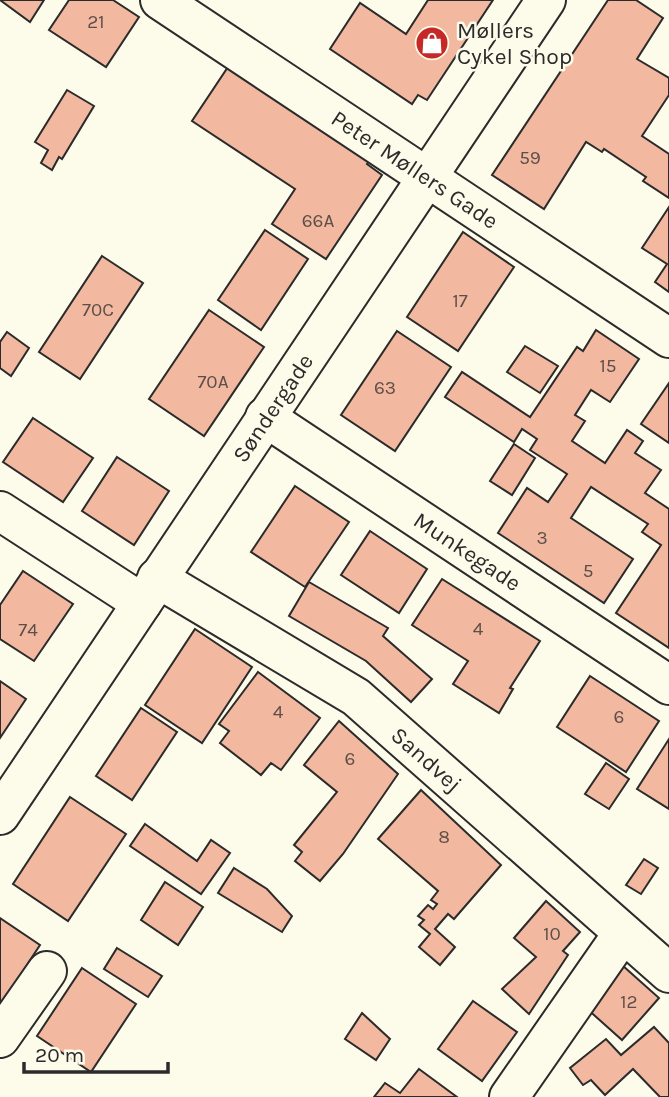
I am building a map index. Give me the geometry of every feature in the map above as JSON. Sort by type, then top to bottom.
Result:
[{"type":"street","name":"Peter Møllers Gade","points":[[160,0],[669,338]]},
{"type":"street","name":"Søndergade","points":[[0,815],[546,0]]},
{"type":"street","name":"Munkegade","points":[[265,417],[669,685]]},
{"type":"street","name":"Sandvej","points":[[0,511],[356,697],[669,973]]},
{"type":"street","points":[[509,1097],[623,933]]},
{"type":"street","points":[[0,1038],[47,971]]},
{"type":"building","points":[[0,0],[44,0],[30,22]]},
{"type":"building","points":[[69,0],[113,0],[139,17],[106,67],[49,30]]},
{"type":"building","points":[[428,0],[493,0],[427,100],[418,95],[412,104],[330,49],[360,3],[406,34]]},
{"type":"building","points":[[608,0],[636,0],[663,18],[637,59],[669,78],[669,95],[642,136],[669,154],[669,198],[643,181],[646,177],[604,149],[602,152],[586,142],[544,209],[492,175]]},
{"type":"building","points":[[228,67],[369,161],[367,164],[382,175],[326,259],[272,224],[295,189],[192,121]]},
{"type":"building","points":[[67,90],[94,106],[62,159],[59,157],[52,170],[41,163],[48,150],[35,142]]},
{"type":"building","points":[[669,207],[669,292],[655,282],[667,264],[642,248]]},
{"type":"building","points":[[265,230],[308,259],[261,330],[218,300]]},
{"type":"building","points":[[463,232],[514,267],[458,351],[407,317]]},
{"type":"building","points":[[102,256],[143,283],[80,379],[39,352]]},
{"type":"building","points":[[209,310],[264,347],[204,436],[149,399]]},
{"type":"building","points":[[596,330],[639,359],[610,402],[591,390],[575,415],[585,421],[572,441],[605,463],[627,430],[643,441],[635,453],[661,470],[645,493],[669,509],[669,648],[616,613],[661,545],[642,532],[648,524],[591,487],[571,518],[633,559],[604,603],[498,533],[527,488],[548,502],[567,474],[530,450],[537,439],[522,429],[514,442],[445,397],[462,372],[530,417],[577,347],[583,351]]},
{"type":"building","points":[[397,331],[451,367],[395,451],[341,415]]},
{"type":"building","points":[[7,332],[29,348],[11,376],[0,368],[0,342]]},
{"type":"building","points":[[525,346],[558,366],[540,393],[507,372]]},
{"type":"building","points":[[669,383],[669,443],[641,424]]},
{"type":"building","points":[[33,418],[93,458],[63,502],[3,462]]},
{"type":"building","points":[[514,444],[535,458],[512,495],[490,481]]},
{"type":"building","points":[[117,457],[169,491],[134,545],[82,511]]},
{"type":"building","points":[[295,486],[349,522],[305,587],[251,552]]},
{"type":"building","points":[[370,531],[427,569],[399,613],[341,575]]},
{"type":"building","points":[[23,571],[73,604],[34,661],[0,639],[0,605]]},
{"type":"building","points":[[442,579],[540,641],[510,688],[513,689],[499,713],[453,684],[468,661],[412,625]]},
{"type":"building","points":[[309,582],[388,628],[383,636],[432,679],[411,702],[366,661],[289,616]]},
{"type":"building","points":[[195,629],[252,667],[202,743],[145,705]]},
{"type":"building","points":[[258,672],[320,718],[281,770],[271,763],[261,775],[220,743],[229,731],[219,724]]},
{"type":"building","points":[[590,676],[659,721],[626,772],[557,727]]},
{"type":"building","points":[[0,681],[26,699],[0,738]]},
{"type":"building","points":[[141,708],[177,732],[132,800],[96,776]]},
{"type":"building","points":[[339,721],[398,774],[343,854],[320,881],[295,861],[302,852],[294,845],[337,792],[304,765]]},
{"type":"building","points":[[669,739],[669,809],[637,789]]},
{"type":"building","points":[[606,763],[629,779],[609,809],[585,794]]},
{"type":"building","points":[[421,790],[501,865],[454,919],[448,914],[435,929],[455,947],[440,965],[419,947],[430,934],[419,925],[424,920],[418,916],[428,905],[433,909],[437,904],[431,900],[438,891],[378,839]]},
{"type":"building","points":[[70,797],[126,834],[68,921],[13,884]]},
{"type":"building","points":[[145,824],[197,861],[211,840],[230,853],[201,894],[130,846]]},
{"type":"building","points":[[644,859],[658,868],[641,894],[626,885]]},
{"type":"building","points":[[234,868],[267,889],[292,916],[282,932],[218,893]]},
{"type":"building","points":[[165,882],[203,907],[178,945],[141,920]]},
{"type":"building","points":[[546,901],[580,932],[563,951],[568,955],[529,1014],[502,989],[536,957],[514,938]]},
{"type":"building","points":[[0,918],[40,945],[0,1006]]},
{"type":"building","points":[[117,948],[162,976],[148,997],[104,969]]},
{"type":"building","points":[[622,965],[659,998],[622,1040],[585,1007]]},
{"type":"building","points":[[82,968],[136,1004],[91,1072],[37,1036]]},
{"type":"building","points":[[473,1001],[517,1032],[482,1081],[438,1049]]},
{"type":"building","points":[[362,1013],[390,1039],[376,1060],[345,1039]]},
{"type":"building","points":[[654,1027],[669,1043],[669,1097],[660,1097],[633,1069],[605,1095],[591,1080],[583,1085],[570,1068],[606,1039],[621,1055]]},
{"type":"building","points":[[419,1069],[457,1097],[374,1097],[385,1083],[400,1093]]},
{"type":"place","name":"Møllers Cykel Shop","points":[[432,43]]}]
